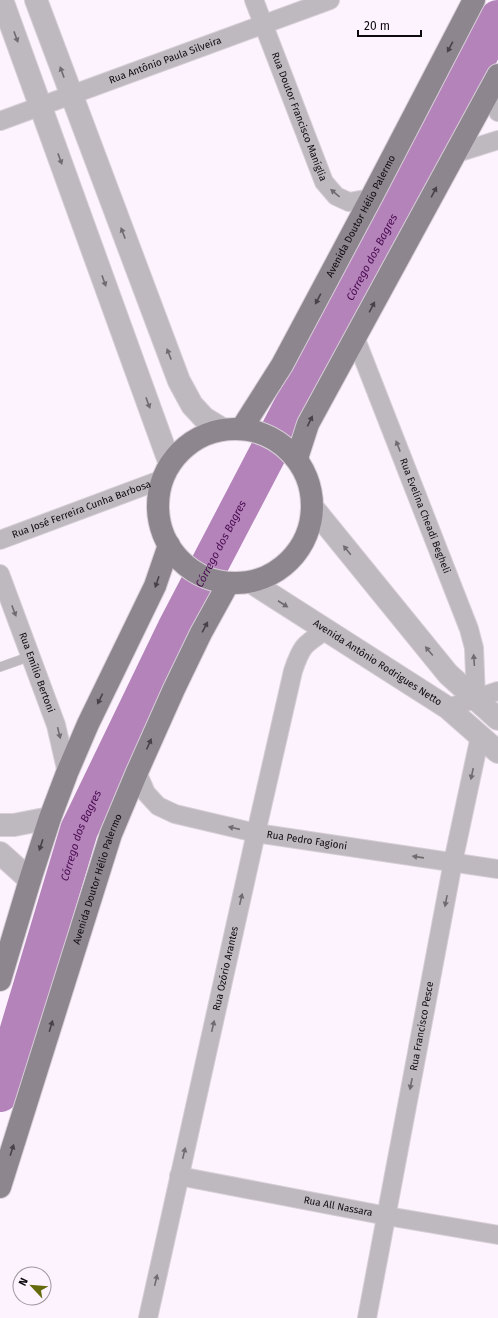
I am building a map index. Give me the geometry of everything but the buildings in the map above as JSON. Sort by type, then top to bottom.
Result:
[{"type":"main road","name":"Avenida Doutor Hélio Palermo","points":[[240,430],[282,365],[371,198],[472,1]]},
{"type":"main road","points":[[290,451],[308,424],[494,82]]},
{"type":"main road","points":[[240,430],[271,437],[290,451],[306,473],[311,490],[313,508],[310,528],[301,547],[287,564],[270,576],[250,582],[222,583],[201,576],[177,558],[168,545],[163,534],[159,520],[158,493],[166,472],[185,447],[204,435],[240,430]]},
{"type":"main road","points":[[0,980],[50,818],[67,773],[88,724],[155,586],[168,545]]},
{"type":"main road","name":"Avenida Doutor Hélio Palermo","points":[[0,1187],[111,834],[174,689],[201,634],[222,583]]},
{"type":"street","points":[[2,0],[41,106],[166,472]]},
{"type":"street","points":[[36,0],[179,382],[192,405],[204,418],[240,430]]},
{"type":"street","name":"Rua Doutor Francisco Maníglia","points":[[254,0],[324,182],[336,196],[349,202],[371,198]]},
{"type":"street","name":"Rua Antônio Paula Silveira","points":[[0,121],[330,0]]},
{"type":"street","points":[[494,82],[498,112]]},
{"type":"street","points":[[454,154],[498,140]]},
{"type":"street","name":"Rua Evelina Cheadi Begheli","points":[[355,337],[469,629],[474,648],[476,699]]},
{"type":"street","name":"Rua José Ferreira Cunha Barbosa","points":[[0,540],[166,472]]},
{"type":"street","points":[[313,508],[426,649],[448,674],[498,719]]},
{"type":"street","name":"Rua Emílio Bertoni","points":[[0,574],[56,725],[67,773]]},
{"type":"street","name":"Avenida Antônio Rodrigues Netto","points":[[250,582],[448,708],[498,752]]},
{"type":"street","name":"Rua Ozório Arantes","points":[[148,1318],[293,671],[299,653],[308,642],[325,630]]},
{"type":"street","points":[[448,708],[498,691]]},
{"type":"street","name":"Rua Francisco Pesce","points":[[366,1318],[453,862],[480,736]]},
{"type":"street","name":"Rua Pedro Fagioni","points":[[137,772],[146,794],[158,806],[175,814],[256,834],[498,869]]},
{"type":"street","points":[[0,825],[14,826],[50,818]]},
{"type":"street","points":[[0,853],[30,880]]},
{"type":"street","name":"Rua All Nassara","points":[[179,1176],[386,1216],[498,1235]]},
{"type":"lane","points":[[0,667],[31,656]]},
{"type":"waterway","name":"Córrego dos Bagres","points":[[0,1093],[79,830],[177,627],[498,19]]}]
